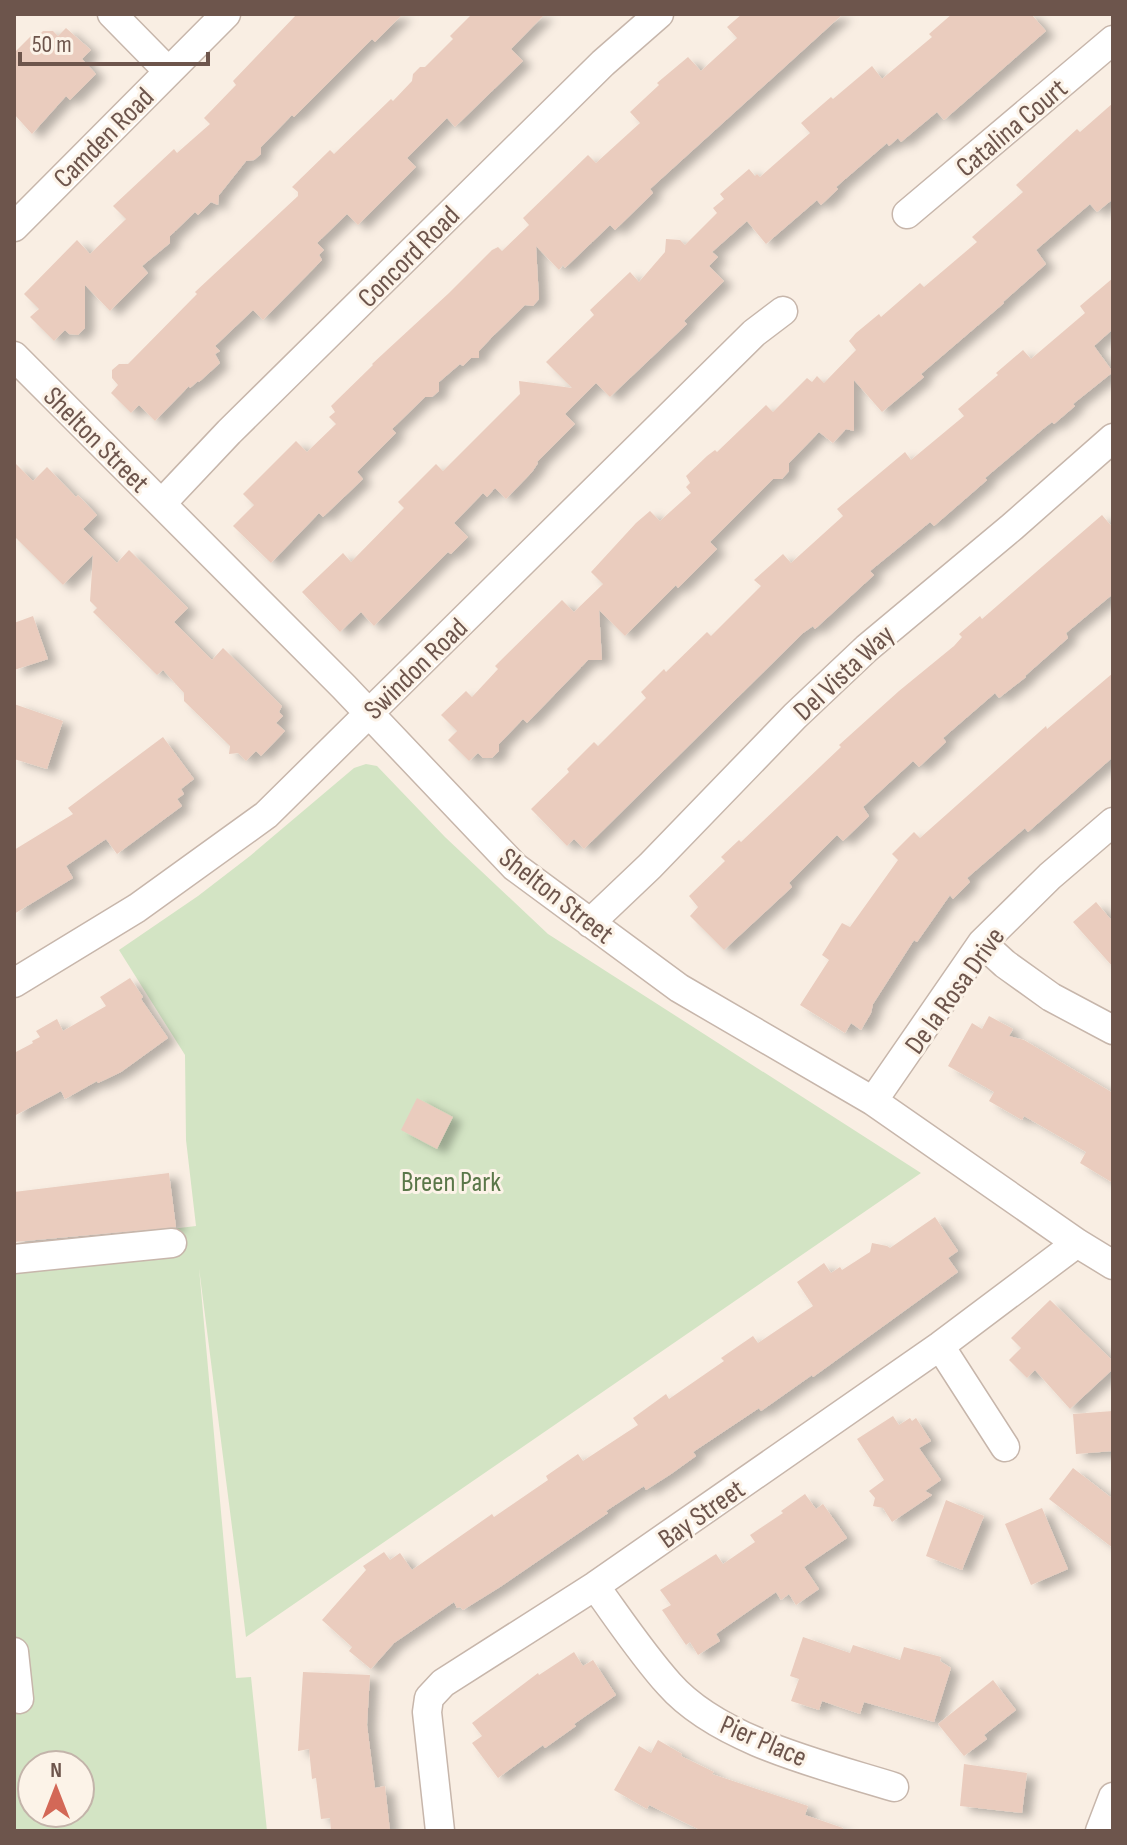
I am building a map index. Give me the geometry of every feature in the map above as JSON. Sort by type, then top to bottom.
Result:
[{"type":"street","points":[[112,14],[168,71]]},
{"type":"street","name":"Camden Road","points":[[14,227],[226,14]]},
{"type":"street","name":"Concord Road","points":[[162,503],[239,421],[581,85],[659,14]]},
{"type":"street","name":"Catalina Court","points":[[907,214],[1113,40]]},
{"type":"street","name":"Swindon Road","points":[[14,983],[137,908],[266,815],[754,333],[783,311]]},
{"type":"street","name":"Shelton Street","points":[[14,356],[369,712],[515,867],[679,988],[873,1101],[1113,1265]]},
{"type":"street","name":"Del Vista Way","points":[[590,923],[867,648],[1113,438]]},
{"type":"street","name":"De la Rosa Drive","points":[[873,1101],[982,943],[1050,876],[1113,822]]},
{"type":"street","points":[[982,943],[1051,997],[1113,1030]]},
{"type":"street","points":[[14,1259],[172,1243]]},
{"type":"street","name":"Bay Street","points":[[440,1831],[427,1712],[429,1698],[443,1683],[595,1586],[940,1346],[1077,1243]]},
{"type":"street","points":[[940,1346],[1005,1447]]},
{"type":"street","name":"Pier Place","points":[[595,1586],[670,1686],[721,1726],[788,1753],[894,1787]]},
{"type":"street","points":[[14,1652],[19,1699]]},
{"type":"street","points":[[1100,1831],[1113,1797]]},
{"type":"green space","name":"Breen Park","points":[[366,764],[377,766],[445,837],[548,934],[921,1173],[246,1637],[199,1268],[236,1678],[251,1677],[267,1831],[14,1831],[14,1248],[196,1226],[186,1140],[185,1055],[119,950],[250,856],[354,768]]},
{"type":"building","points":[[297,14],[403,14],[375,42],[372,39],[294,117],[292,115],[261,147],[261,154],[254,160],[246,161],[219,195],[218,205],[211,202],[198,215],[195,212],[170,236],[170,243],[142,266],[148,273],[110,311],[85,285],[85,328],[78,335],[65,330],[54,341],[30,317],[39,309],[24,294],[77,240],[90,254],[126,219],[113,206],[174,149],[177,153],[210,124],[204,118],[236,85],[233,81]]},
{"type":"building","points":[[472,14],[545,14],[511,49],[523,61],[455,127],[447,118],[407,158],[416,167],[358,225],[347,214],[317,243],[324,250],[319,255],[322,260],[263,320],[253,310],[215,346],[220,351],[215,354],[220,363],[199,382],[189,386],[155,421],[139,405],[131,413],[111,393],[118,385],[112,378],[112,370],[119,364],[128,364],[197,294],[195,292],[298,196],[292,187],[330,150],[334,154],[391,99],[393,101],[412,81],[413,74],[420,67],[425,67],[453,39],[450,36]]},
{"type":"building","points":[[742,14],[843,14],[650,189],[653,193],[615,230],[610,225],[565,268],[563,265],[559,270],[536,246],[539,299],[533,306],[525,305],[492,337],[479,351],[479,358],[471,358],[463,366],[460,364],[439,382],[439,391],[432,397],[425,397],[392,429],[396,433],[357,472],[363,479],[323,517],[319,513],[271,563],[233,526],[254,505],[243,494],[296,441],[307,452],[336,424],[329,417],[335,412],[331,406],[372,364],[492,250],[498,247],[502,251],[529,225],[523,218],[588,155],[596,163],[640,123],[630,112],[659,85],[657,83],[688,57],[701,71],[737,38],[727,27]]},
{"type":"building","points":[[952,14],[1031,14],[1046,31],[944,120],[937,112],[901,142],[898,138],[889,146],[887,143],[836,187],[838,189],[821,205],[817,200],[766,244],[747,221],[712,252],[718,257],[709,266],[724,281],[684,321],[687,324],[610,397],[596,383],[565,414],[575,424],[537,462],[532,472],[506,499],[495,488],[487,497],[483,493],[454,523],[468,537],[451,554],[448,552],[374,626],[361,612],[340,632],[302,592],[343,553],[351,562],[404,508],[398,502],[436,464],[443,471],[520,394],[519,381],[572,388],[546,362],[594,315],[590,310],[630,272],[639,282],[665,252],[666,239],[680,240],[685,245],[717,213],[713,208],[724,199],[720,194],[749,169],[760,177],[810,133],[801,123],[831,97],[833,99],[872,66],[882,79],[932,37],[929,34]]},
{"type":"building","points":[[66,28],[91,50],[82,59],[96,74],[70,100],[66,96],[32,134],[14,114],[14,53],[31,36],[35,39],[43,31],[53,31],[58,36]]},
{"type":"building","points":[[1113,103],[1113,199],[1097,212],[1090,204],[1036,250],[1046,264],[882,412],[854,380],[854,431],[846,429],[833,443],[819,432],[789,463],[789,471],[782,479],[773,479],[710,542],[717,549],[625,636],[599,610],[602,660],[588,660],[527,723],[523,719],[499,744],[499,751],[492,758],[483,758],[478,753],[469,761],[448,740],[457,731],[441,715],[466,691],[472,697],[498,669],[495,666],[562,600],[574,612],[603,584],[591,572],[636,523],[650,511],[660,521],[691,493],[686,487],[690,483],[686,476],[707,456],[715,450],[717,452],[766,405],[773,412],[807,378],[812,382],[817,376],[824,383],[856,350],[849,341],[856,333],[879,314],[881,317],[920,283],[924,287],[977,242],[972,237],[1023,192],[1016,185],[1077,129],[1080,132]]},
{"type":"building","points":[[1113,278],[1113,329],[1094,346],[1113,372],[1073,404],[1075,406],[1054,424],[1052,422],[1043,429],[985,478],[987,480],[934,526],[930,522],[870,571],[874,575],[815,629],[813,626],[803,633],[584,849],[574,839],[567,846],[531,809],[594,742],[598,746],[646,698],[641,692],[707,632],[711,636],[761,586],[754,580],[783,554],[791,563],[843,516],[837,509],[905,452],[911,460],[964,416],[958,409],[998,375],[996,373],[1023,350],[1031,359],[1085,313],[1080,306]]},
{"type":"building","points":[[14,462],[33,481],[47,467],[76,497],[78,495],[97,515],[83,529],[117,563],[129,550],[188,608],[174,622],[212,660],[223,648],[282,706],[279,712],[283,716],[276,723],[285,731],[261,756],[256,751],[246,761],[238,753],[229,754],[230,746],[184,701],[184,693],[163,670],[157,675],[93,612],[97,608],[90,601],[93,555],[63,585],[14,536]]},
{"type":"building","points":[[1102,515],[1113,528],[1113,594],[1066,633],[1068,638],[1026,677],[999,698],[995,693],[943,738],[946,742],[919,767],[913,761],[863,807],[869,816],[843,841],[837,835],[789,883],[792,887],[724,950],[690,916],[698,907],[689,896],[725,861],[721,857],[739,840],[741,842],[841,747],[839,745],[954,646],[962,637],[959,634],[980,616],[982,619]]},
{"type":"building","points":[[33,616],[48,659],[14,670],[14,623]]},
{"type":"building","points":[[1113,673],[1113,757],[1028,832],[1025,828],[967,878],[970,882],[953,899],[950,895],[917,942],[914,940],[873,1004],[861,1030],[851,1023],[845,1033],[800,1005],[829,960],[822,955],[842,923],[850,927],[898,860],[892,854],[914,832],[920,838],[1046,726],[1047,729]]},
{"type":"building","points":[[14,704],[63,721],[47,769],[14,759]]},
{"type":"building","points":[[163,737],[194,779],[181,789],[184,794],[177,799],[182,806],[117,854],[106,839],[66,866],[73,878],[14,914],[14,850],[73,814],[68,808]]},
{"type":"building","points":[[1096,902],[1113,922],[1113,967],[1073,922]]},
{"type":"building","points":[[130,978],[168,1038],[121,1072],[65,1099],[61,1091],[14,1116],[14,1053],[33,1043],[40,1037],[36,1031],[57,1019],[63,1031],[106,1006],[100,997]]},
{"type":"building","points":[[989,1016],[1013,1029],[1009,1036],[1024,1040],[1113,1093],[1113,1183],[1080,1163],[1086,1152],[1024,1116],[1022,1120],[989,1101],[994,1092],[948,1066],[972,1023],[982,1029]]},
{"type":"building","points":[[417,1098],[453,1117],[437,1149],[401,1130]]},
{"type":"building","points":[[169,1173],[176,1227],[14,1242],[14,1192]]},
{"type":"building","points":[[935,1217],[958,1251],[948,1258],[958,1272],[813,1377],[693,1452],[696,1456],[671,1474],[646,1490],[644,1486],[606,1511],[608,1513],[500,1587],[463,1610],[457,1608],[454,1602],[394,1643],[371,1669],[349,1651],[352,1647],[322,1620],[366,1570],[363,1566],[384,1552],[390,1560],[400,1553],[412,1570],[492,1514],[494,1517],[548,1480],[546,1476],[578,1454],[583,1461],[638,1425],[633,1418],[666,1394],[669,1399],[724,1361],[721,1358],[753,1336],[758,1343],[813,1306],[797,1282],[824,1263],[831,1273],[840,1267],[842,1270],[870,1252],[872,1243],[890,1248]]},
{"type":"building","points":[[1050,1300],[1113,1361],[1113,1369],[1070,1409],[1035,1370],[1027,1378],[1009,1360],[1021,1348],[1011,1338]]},
{"type":"building","points":[[1113,1411],[1113,1451],[1076,1454],[1073,1414]]},
{"type":"building","points":[[893,1416],[899,1425],[916,1418],[931,1441],[919,1448],[941,1480],[925,1491],[932,1495],[892,1522],[883,1508],[873,1506],[875,1498],[869,1491],[884,1480],[857,1439]]},
{"type":"building","points":[[1073,1468],[1113,1499],[1113,1548],[1049,1499]]},
{"type":"building","points":[[805,1494],[816,1509],[823,1504],[847,1538],[804,1567],[819,1589],[796,1605],[789,1594],[781,1600],[776,1592],[716,1634],[720,1641],[698,1655],[690,1642],[686,1645],[662,1610],[671,1605],[660,1590],[716,1554],[723,1564],[755,1542],[750,1535]]},
{"type":"building","points":[[946,1500],[984,1516],[962,1570],[926,1556]]},
{"type":"building","points":[[1042,1508],[1068,1569],[1031,1585],[1005,1524]]},
{"type":"building","points":[[803,1637],[850,1653],[853,1645],[900,1660],[904,1647],[941,1657],[940,1661],[951,1668],[934,1722],[864,1702],[860,1714],[822,1701],[819,1710],[791,1701],[799,1679],[790,1676]]},
{"type":"building","points":[[574,1652],[583,1666],[593,1660],[616,1695],[545,1748],[543,1745],[498,1778],[472,1743],[482,1736],[472,1723],[538,1673]]},
{"type":"building","points":[[303,1672],[370,1675],[367,1725],[375,1788],[385,1786],[390,1831],[331,1831],[330,1818],[321,1819],[309,1749],[298,1751]]},
{"type":"building","points":[[993,1680],[1016,1710],[984,1735],[987,1739],[964,1756],[938,1724]]},
{"type":"building","points":[[658,1740],[681,1756],[714,1772],[712,1774],[808,1806],[805,1815],[843,1828],[843,1831],[702,1831],[649,1805],[647,1809],[614,1790],[639,1746],[651,1753]]},
{"type":"building","points":[[964,1764],[1027,1773],[1022,1813],[960,1806]]}]
